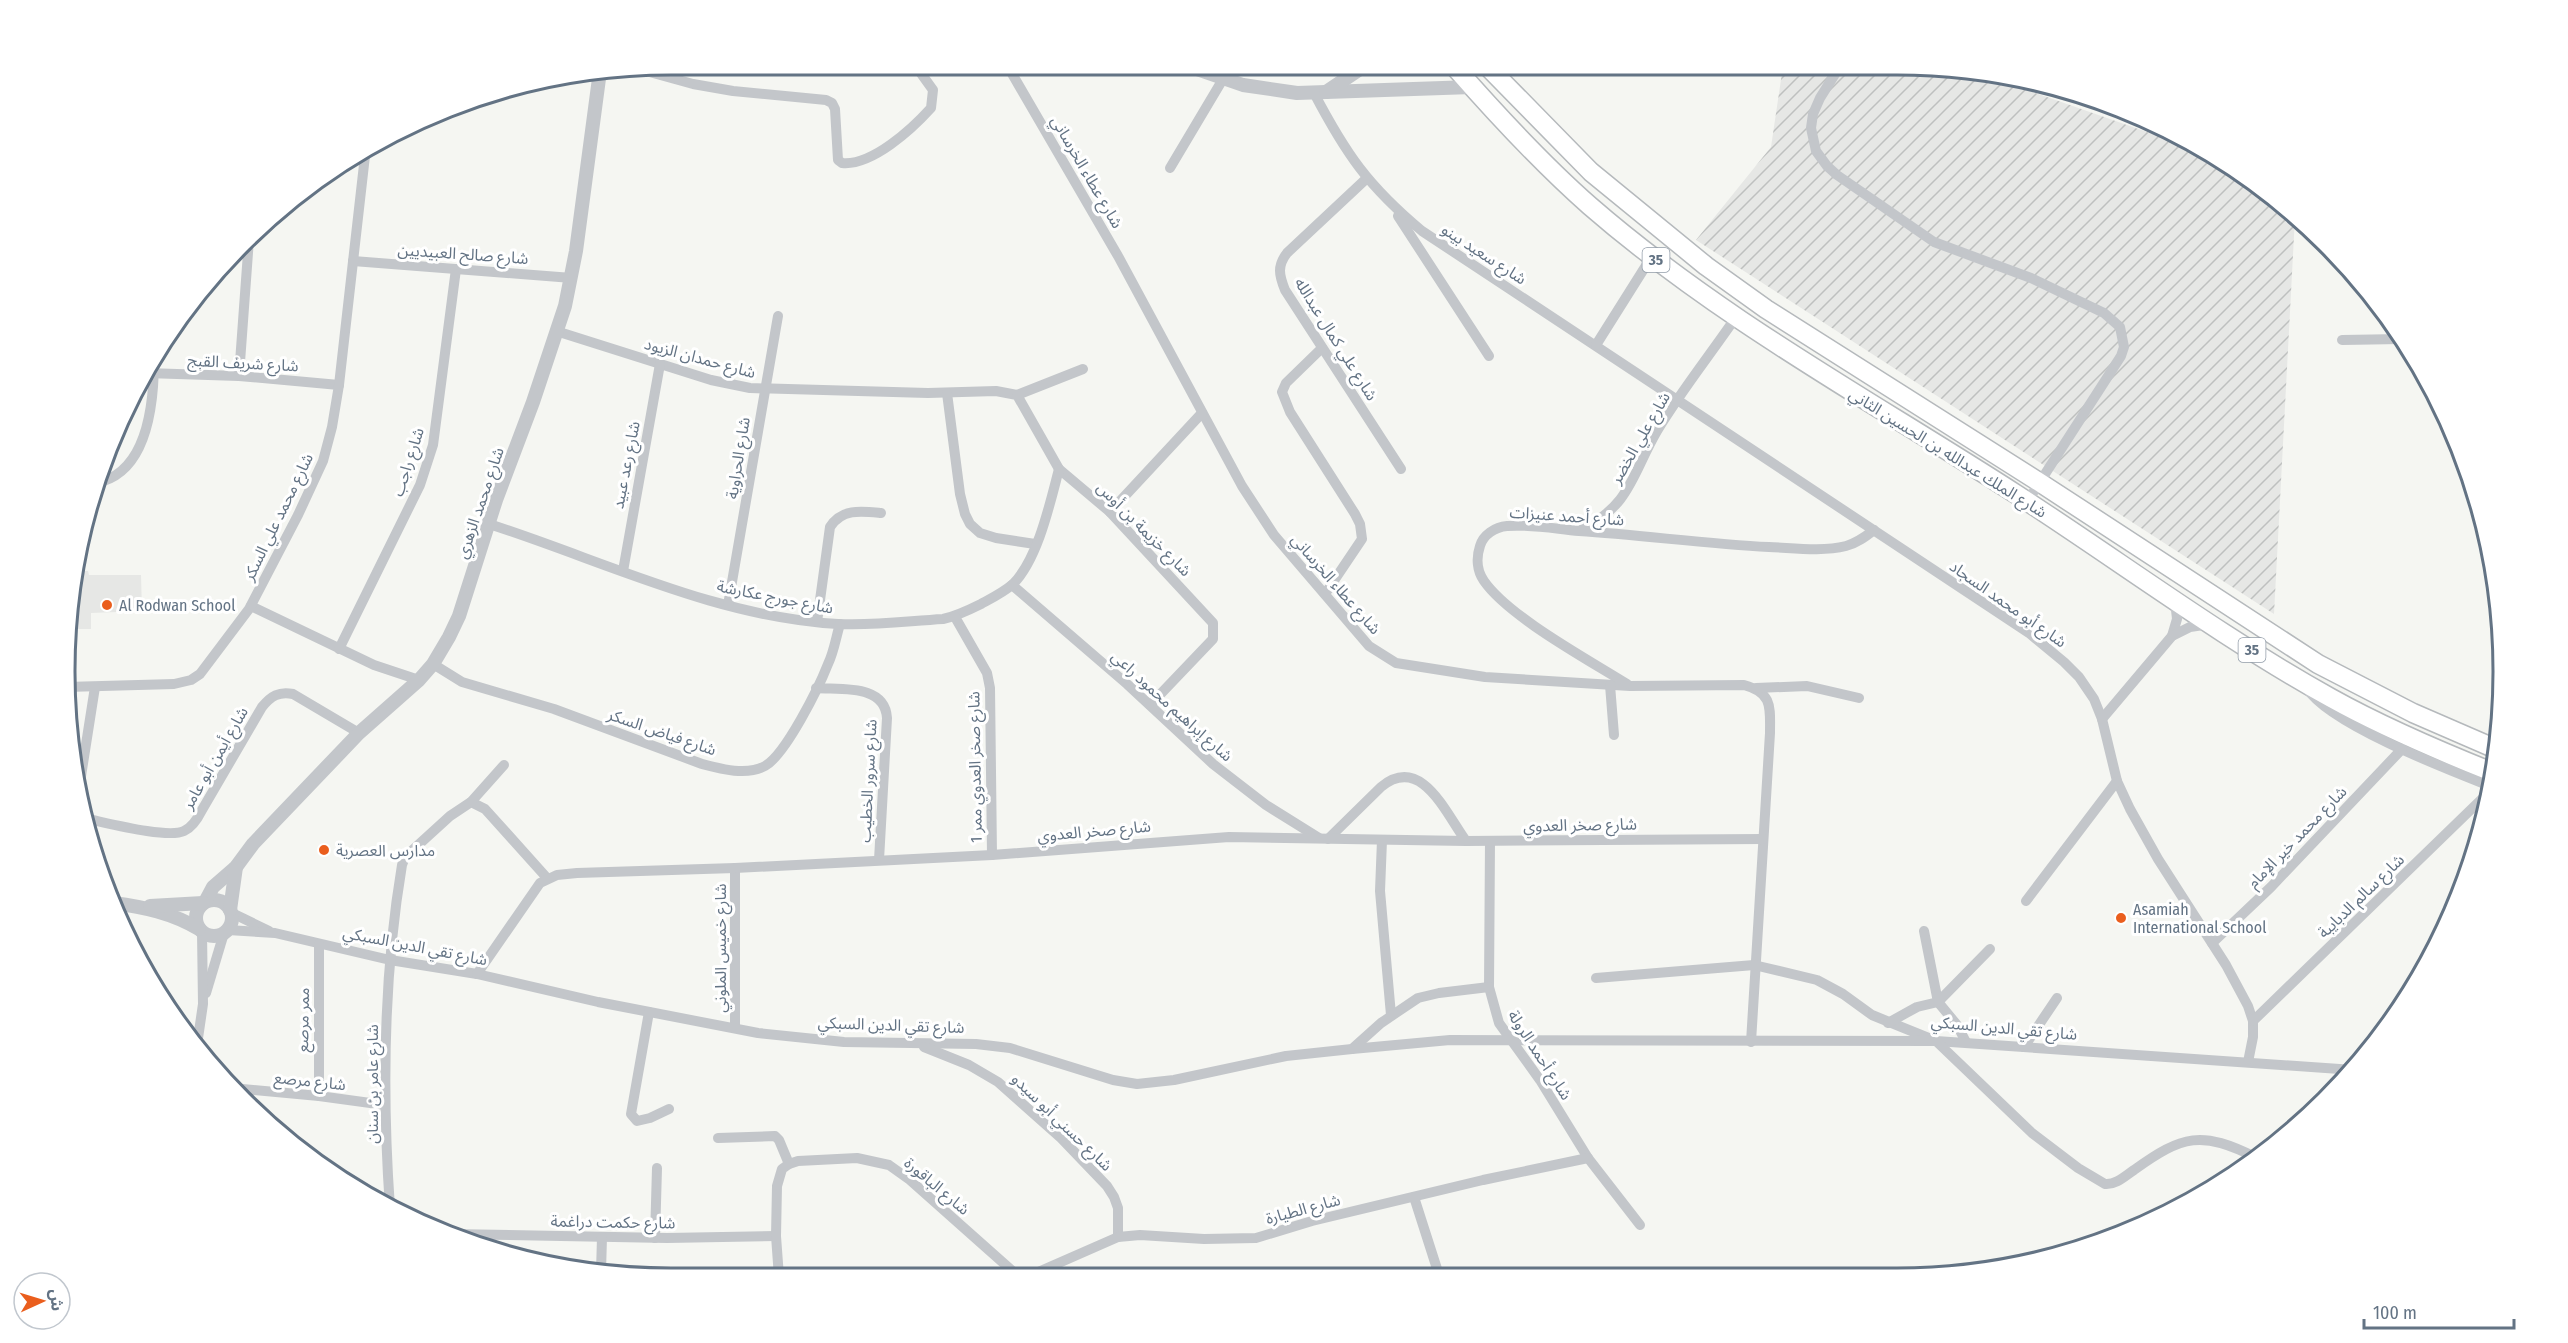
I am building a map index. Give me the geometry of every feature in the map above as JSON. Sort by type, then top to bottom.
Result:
[{"type":"highway","name":"شارع الملك عبدالله بن الحسين الثاني","points":[[1462,75],[1515,133],[1590,206],[1652,256],[1779,348],[1892,414],[2210,624],[2304,682],[2402,735],[2485,769]]},
{"type":"highway","name":"شارع الملك عبدالله بن الحسين الثاني","points":[[1496,75],[1592,172],[1706,266],[1828,349],[2039,482],[2318,664],[2413,713],[2488,746]]},
{"type":"street","points":[[661,75],[733,91],[826,100],[836,109],[838,160],[849,164],[891,144],[905,134],[931,108],[933,90],[922,75]]},
{"type":"street","name":"شارع عطاء الخرساني","points":[[1013,75],[1118,256],[1260,516],[1369,646],[1396,663],[1485,677],[1630,686],[1734,684],[1756,688],[1807,686],[1859,698]]},
{"type":"street","points":[[1212,75],[1264,89],[1320,93],[1472,87]]},
{"type":"street","points":[[1320,93],[1350,75]]},
{"type":"street","points":[[1834,75],[1820,98],[1813,114],[1811,128],[1816,151],[1837,175],[1934,242],[2058,290],[2104,313],[2120,327],[2124,347],[2121,356],[2027,502]]},
{"type":"street","name":"شارع محمد الزهري","points":[[204,902],[213,887],[236,867],[253,844],[359,733],[419,680],[433,664],[459,616],[572,278],[599,79]]},
{"type":"street","points":[[1170,168],[1223,79]]},
{"type":"street","name":"شارع سعيد بينو","points":[[1320,93],[1339,140],[1366,179],[1392,205],[1448,250],[1678,400]]},
{"type":"street","name":"شارع محمد علي السكر","points":[[75,687],[174,684],[191,680],[200,674],[211,661],[251,606],[318,475],[330,437],[339,385],[364,160]]},
{"type":"street","name":"شارع علي كمال عبدالله","points":[[1366,179],[1308,232],[1281,261],[1280,278],[1285,290],[1401,469]]},
{"type":"street","points":[[1392,205],[1490,356]]},
{"type":"street","points":[[239,376],[248,252]]},
{"type":"street","points":[[1596,345],[1652,256]]},
{"type":"street","name":"شارع صالح العبيديين","points":[[353,261],[572,278]]},
{"type":"street","name":"شارع راجب","points":[[339,649],[420,485],[433,445],[456,269]]},
{"type":"street","name":"شارع الحراوية","points":[[728,605],[777,316]]},
{"type":"street","name":"شارع علي الخضر","points":[[1579,531],[1601,520],[1625,494],[1658,430],[1736,317]]},
{"type":"street","name":"شارع حمدان الزيود","points":[[556,331],[728,384],[764,390],[947,393]]},
{"type":"street","points":[[2342,340],[2391,339]]},
{"type":"street","points":[[1322,348],[1286,383],[1282,392],[1290,412],[1355,514],[1362,529],[1362,541],[1325,594]]},
{"type":"street","name":"شارع رعد عبيد","points":[[623,571],[660,364]]},
{"type":"street","points":[[1035,544],[996,538],[980,533],[970,524],[960,494],[947,393],[996,391],[1017,395],[1083,369]]},
{"type":"street","name":"شارع شريف القبج","points":[[155,373],[239,376],[339,385]]},
{"type":"street","points":[[107,481],[119,475],[135,457],[146,427],[149,384]]},
{"type":"street","name":"شارع خزيمة بن أوس","points":[[1017,395],[1059,469],[1110,512],[1209,616],[1215,628],[1213,639],[1150,705]]},
{"type":"street","name":"شارع أبو محمد السجاد","points":[[1678,400],[2046,646],[2079,677],[2094,699],[2102,719],[2117,781],[2153,852],[2239,988],[2253,1021],[2253,1037],[2247,1062]]},
{"type":"street","points":[[1110,512],[1202,413]]},
{"type":"street","name":"شارع جورج عكارشة","points":[[489,524],[691,595],[728,605],[817,622],[840,624],[955,617],[1012,585],[1028,561],[1035,544],[1059,469]]},
{"type":"street","points":[[817,622],[830,527],[844,514],[856,511],[881,513]]},
{"type":"street","name":"شارع أحمد عنيزات","points":[[1630,686],[1538,627],[1510,606],[1483,580],[1477,556],[1480,543],[1497,528],[1524,526],[1694,543],[1818,548],[1846,546],[1858,542],[1874,530]]},
{"type":"street","name":"شارع إبراهيم محمود راعي","points":[[1012,585],[1150,705],[1213,764],[1283,816],[1324,839]]},
{"type":"street","points":[[2172,636],[2177,618],[2175,601]]},
{"type":"street","points":[[251,606],[374,665],[419,680]]},
{"type":"street","name":"شارع صخر العدوي ممر 1","points":[[955,617],[987,673],[992,744],[992,855]]},
{"type":"street","name":"شارع فياض السكر","points":[[433,664],[462,682],[554,709],[702,764],[738,771],[764,767],[784,747],[829,663],[840,624]]},
{"type":"street","points":[[2102,719],[2172,636],[2190,627],[2210,624]]},
{"type":"street","points":[[2304,682],[2320,705],[2402,749],[2483,783]]},
{"type":"street","points":[[1610,685],[1614,735]]},
{"type":"street","points":[[83,766],[95,687]]},
{"type":"street","name":"شارع سرور الخطيب","points":[[816,688],[872,693],[885,704],[887,718],[879,860]]},
{"type":"street","points":[[1751,1042],[1770,715],[1767,697],[1756,688]]},
{"type":"street","name":"شارع أيمن أبو عامر","points":[[94,820],[155,832],[184,832],[195,822],[262,706],[277,694],[284,692],[293,694],[359,733]]},
{"type":"street","points":[[2094,699],[2118,698]]},
{"type":"street","name":"شارع محمد خير الإمام","points":[[2212,943],[2271,887],[2402,749]]},
{"type":"street","name":"شارع عامر بن سنان","points":[[389,1196],[384,1105],[390,960],[400,875],[405,857],[457,810],[471,802],[504,765]]},
{"type":"street","points":[[1324,839],[1389,780],[1405,775],[1419,779],[1430,790],[1466,841]]},
{"type":"street","points":[[2026,901],[2117,781]]},
{"type":"street","points":[[471,802],[485,809],[547,878],[534,890],[477,974]]},
{"type":"street","name":"شارع سالم الدبايبة","points":[[2253,1021],[2479,802]]},
{"type":"street","name":"شارع صخر العدوي","points":[[547,878],[577,873],[735,868],[992,855],[1207,837],[1466,841],[1762,839]]},
{"type":"street","points":[[1382,840],[1380,891],[1392,1016]]},
{"type":"street","name":"شارع أحمد الرولة","points":[[1490,841],[1489,987],[1499,1023],[1540,1080],[1588,1158],[1640,1225]]},
{"type":"street","name":"شارع محمد الزهري","points":[[231,912],[236,867]]},
{"type":"street","name":"شارع خميس الملوني","points":[[735,868],[735,1028]]},
{"type":"street","points":[[142,907],[219,900],[231,912],[232,919],[203,1004],[198,1035]]},
{"type":"street","points":[[203,1004],[200,930],[196,915],[204,902]]},
{"type":"street","points":[[122,904],[142,907],[180,918],[213,936],[226,932]]},
{"type":"street","name":"شارع تقي الدين السبكي","points":[[231,912],[275,933],[320,944],[390,960],[477,974],[648,1012],[819,1040],[976,1044],[1010,1048],[1113,1080],[1137,1084],[1173,1080],[1286,1056],[1450,1040],[1936,1041],[2341,1069]]},
{"type":"street","points":[[1924,931],[1938,1002],[1957,1025],[1966,1042]]},
{"type":"street","name":"شارع تقي الدين السبكي","points":[[226,932],[275,933]]},
{"type":"street","name":"ممر مرصع","points":[[319,1096],[317,1064],[320,944]]},
{"type":"street","points":[[1887,1023],[1917,1007],[1938,1002],[1989,949]]},
{"type":"street","name":"شارع تقي الدين السبكي","points":[[1596,978],[1754,965],[1817,980],[1887,1023],[1936,1041]]},
{"type":"street","points":[[1352,1049],[1392,1016],[1428,995],[1489,987]]},
{"type":"street","points":[[2024,1047],[2057,998]]},
{"type":"street","points":[[648,1012],[631,1114],[637,1120],[650,1118],[669,1109]]},
{"type":"street","points":[[1936,1041],[2032,1133],[2100,1182],[2111,1185],[2163,1150],[2183,1142],[2216,1141],[2247,1154]]},
{"type":"street","name":"شارع حسني أبو سيدو","points":[[915,1043],[985,1073],[1026,1105],[1107,1185],[1118,1208],[1118,1238]]},
{"type":"street","name":"شارع مرصع","points":[[246,1089],[384,1105]]},
{"type":"street","points":[[718,1138],[775,1136],[779,1140],[789,1164],[779,1176],[776,1236],[778,1268]]},
{"type":"street","name":"شارع الباقورة","points":[[789,1164],[857,1158],[889,1165],[910,1180],[1009,1268]]},
{"type":"street","name":"شارع الطيارة","points":[[1048,1268],[1118,1238],[1140,1235],[1246,1239],[1414,1197],[1588,1158]]},
{"type":"street","points":[[655,1238],[657,1168]]},
{"type":"street","points":[[1414,1197],[1437,1268]]},
{"type":"street","name":"شارع حكمت دراغمة","points":[[476,1235],[655,1238],[776,1236]]},
{"type":"street","points":[[601,1264],[602,1237]]},
{"type":"shaded area","points":[[1782,75],[1936,76],[1974,80],[2020,88],[2157,136],[2195,155],[2228,176],[2290,223],[2294,227],[2274,614],[1696,240],[1771,147]]},
{"type":"shaded area","name":"Al Rodwan School","points":[[84,571],[88,571],[89,575],[141,575],[142,611],[91,613],[91,629],[76,629]]},
{"type":"place","name":"Al Rodwan School","points":[[107,605]]},
{"type":"place","name":"مدارس العصرية","points":[[324,850]]},
{"type":"place","name":"Asamiah International School","points":[[2121,918]]}]
